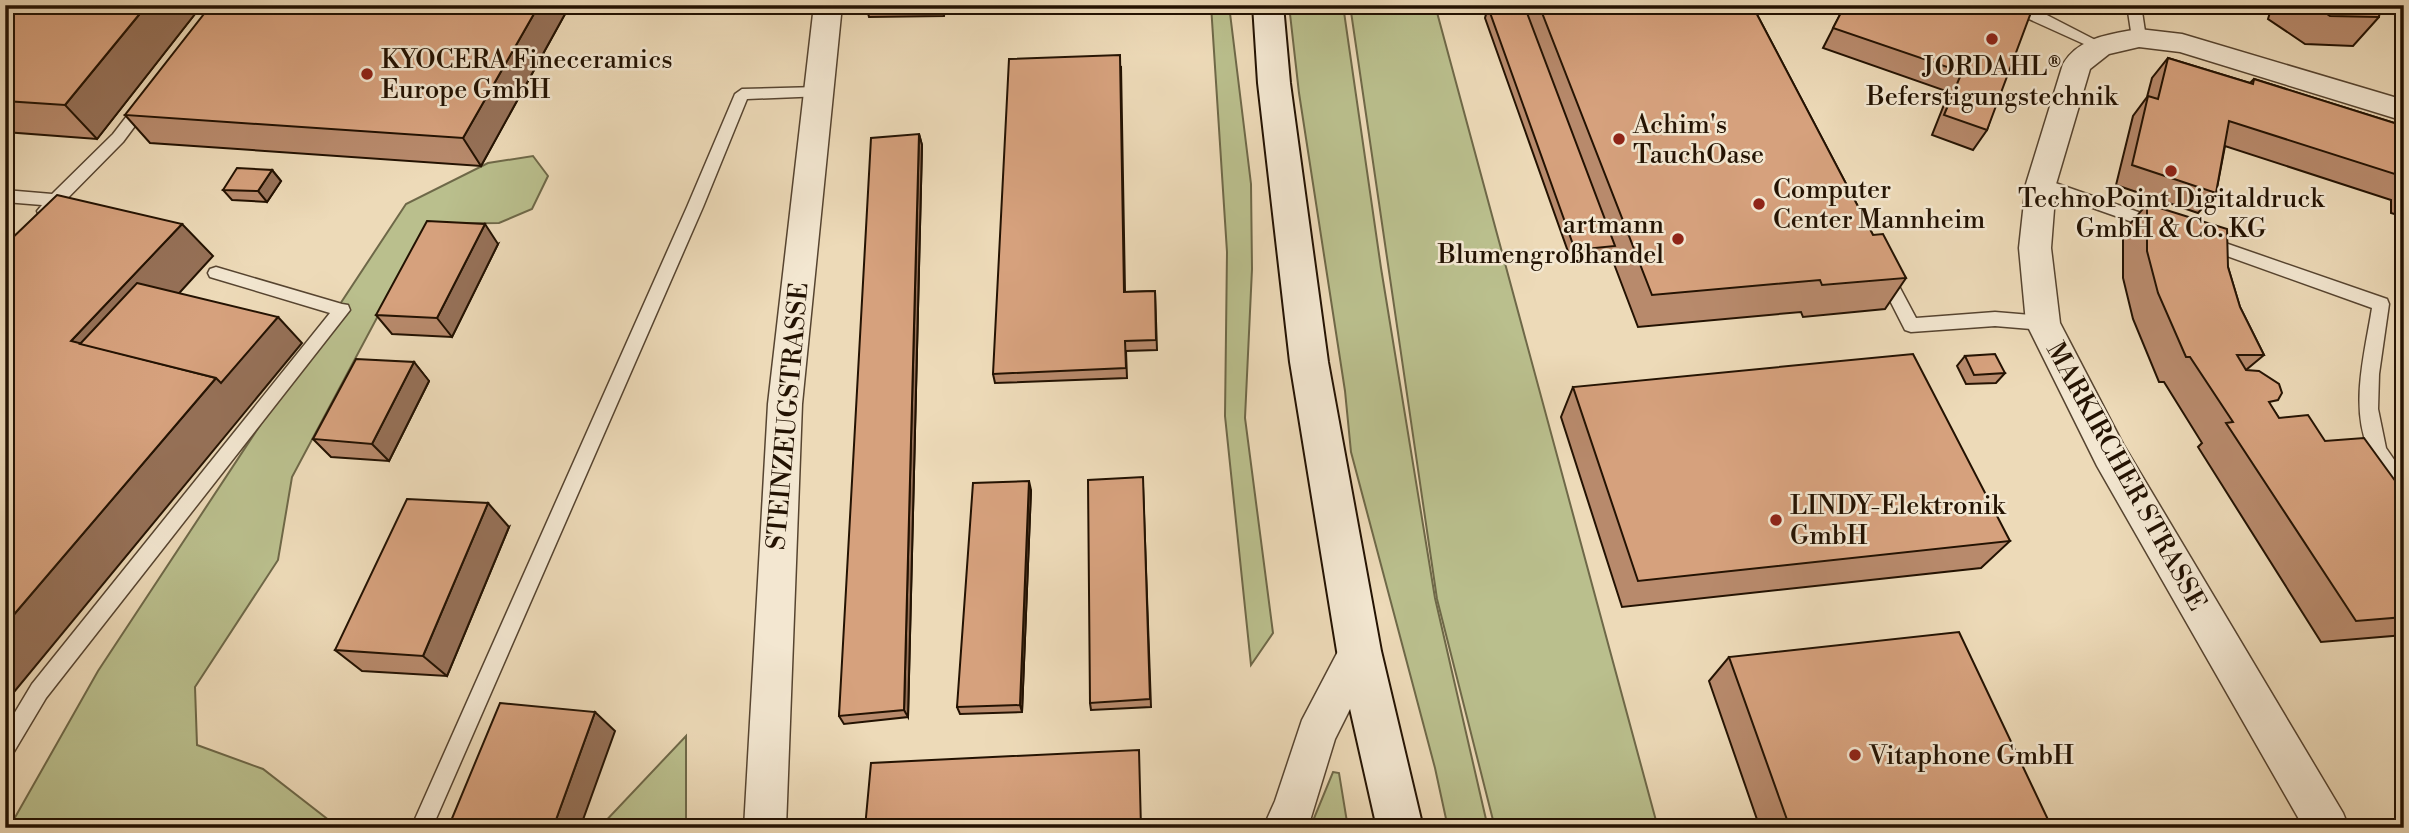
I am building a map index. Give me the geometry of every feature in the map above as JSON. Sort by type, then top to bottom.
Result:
[{"type":"main road","points":[[1268,5],[1274,83],[1309,362],[1359,651],[1400,828]]},
{"type":"street","name":"STEINZEUGSTRASSE","points":[[765,828],[785,404],[828,5]]},
{"type":"street","points":[[2100,46],[2136,21],[2182,43],[2404,111]]},
{"type":"street","name":"MARKIRCHER STRASSE","points":[[2100,46],[2077,64],[2041,184],[2035,248],[2043,323],[2110,456],[2328,828]]},
{"type":"street","points":[[1284,828],[1294,809],[1316,734],[1359,651]]},
{"type":"lane","points":[[2012,6],[2100,46]]},
{"type":"lane","points":[[421,828],[695,207],[742,94],[818,92]]},
{"type":"lane","points":[[30,225],[118,138],[152,94]]},
{"type":"lane","points":[[2041,184],[2381,304],[2370,391],[2370,418],[2376,445],[2404,489]]},
{"type":"lane","points":[[5,196],[56,200]]},
{"type":"lane","points":[[1879,264],[1911,325],[1995,319],[2043,323]]},
{"type":"lane","points":[[5,748],[48,680],[197,489],[342,310],[216,273]]},
{"type":"green space","points":[[1211,5],[1229,5],[1251,184],[1252,269],[1245,418],[1273,633],[1251,665],[1225,416],[1227,252]]},
{"type":"green space","points":[[1289,5],[1343,5],[1381,268],[1435,598],[1488,828],[1448,828],[1435,768],[1351,452],[1345,391],[1299,93]]},
{"type":"green space","points":[[1350,5],[1435,5],[1658,828],[1495,828],[1437,599]]},
{"type":"green space","points":[[533,156],[548,176],[532,209],[499,223],[427,224],[292,477],[278,560],[195,687],[197,745],[263,769],[339,828],[9,828],[98,671],[406,204],[488,163]]},
{"type":"green space","points":[[686,736],[686,828],[599,828]]},
{"type":"green space","points":[[1333,772],[1339,773],[1348,828],[1310,828]]},
{"type":"building","points":[[5,5],[147,5],[65,105],[5,101]]},
{"type":"building","name":"KYOCERA Fineceramics Europe GmbH","points":[[211,5],[539,5],[463,138],[125,115]]},
{"type":"building","points":[[866,5],[929,5],[866,6]]},
{"type":"building","points":[[1524,5],[1615,246],[1575,250],[1488,7]]},
{"type":"building","points":[[1539,5],[1752,5],[1873,235],[1883,234],[1906,278],[1822,285],[1820,280],[1652,295]]},
{"type":"building","points":[[1845,5],[2033,7],[1987,130],[1944,115],[1962,72],[1833,28]]},
{"type":"building","points":[[2314,5],[2380,5],[2379,17],[2330,16]]},
{"type":"building","points":[[1120,55],[1124,292],[1155,291],[1156,340],[1125,341],[1126,368],[993,374],[1009,59]]},
{"type":"building","points":[[2168,58],[2253,84],[2254,79],[2404,126],[2404,177],[2229,121],[2216,193],[2132,165],[2148,96],[2158,99]]},
{"type":"building","points":[[919,134],[904,710],[839,716],[871,138]]},
{"type":"building","points":[[237,168],[272,170],[258,191],[223,190]]},
{"type":"building","points":[[57,195],[182,224],[71,341],[216,378],[5,625],[5,245]]},
{"type":"building","points":[[2147,204],[2227,229],[2228,267],[2240,307],[2264,355],[2237,355],[2246,370],[2259,371],[2279,384],[2282,393],[2278,400],[2269,402],[2279,418],[2308,415],[2325,441],[2364,438],[2404,493],[2404,617],[2356,621],[2226,423],[2233,422],[2190,357],[2186,357],[2158,293],[2147,251]]},
{"type":"building","points":[[427,221],[485,224],[437,318],[376,315]]},
{"type":"building","points":[[137,283],[278,317],[221,383],[216,378],[80,344]]},
{"type":"building","name":"LINDY-Elektronik GmbH","points":[[1913,354],[2010,541],[1638,581],[1573,387]]},
{"type":"building","points":[[1995,354],[2005,373],[1974,375],[1965,356]]},
{"type":"building","points":[[356,359],[414,362],[372,444],[313,439]]},
{"type":"building","points":[[1143,477],[1150,699],[1090,703],[1088,480]]},
{"type":"building","points":[[1029,481],[1020,705],[957,707],[973,483]]},
{"type":"building","points":[[407,499],[488,503],[423,656],[335,650]]},
{"type":"building","name":"Vitaphone GmbH","points":[[1959,632],[2052,828],[1790,828],[1729,657]]},
{"type":"building","points":[[500,703],[595,712],[553,828],[448,828]]},
{"type":"building","points":[[1139,750],[1141,828],[865,828],[871,763]]},
{"type":"place","name":"JORDAHL® Beferstigungstechnik","points":[[1992,39]]},
{"type":"place","name":"KYOCERA Fineceramics Europe GmbH","points":[[367,74]]},
{"type":"place","name":"Achim's TauchOase","points":[[1619,139]]},
{"type":"place","name":"TechnoPoint Digitaldruck GmbH & Co. KG","points":[[2171,171]]},
{"type":"place","name":"Computer Center Mannheim","points":[[1759,204]]},
{"type":"place","name":"artmann Blumengroßhandel","points":[[1678,239]]},
{"type":"place","name":"LINDY-Elektronik GmbH","points":[[1776,520]]},
{"type":"place","name":"Vitaphone GmbH","points":[[1855,755]]}]
